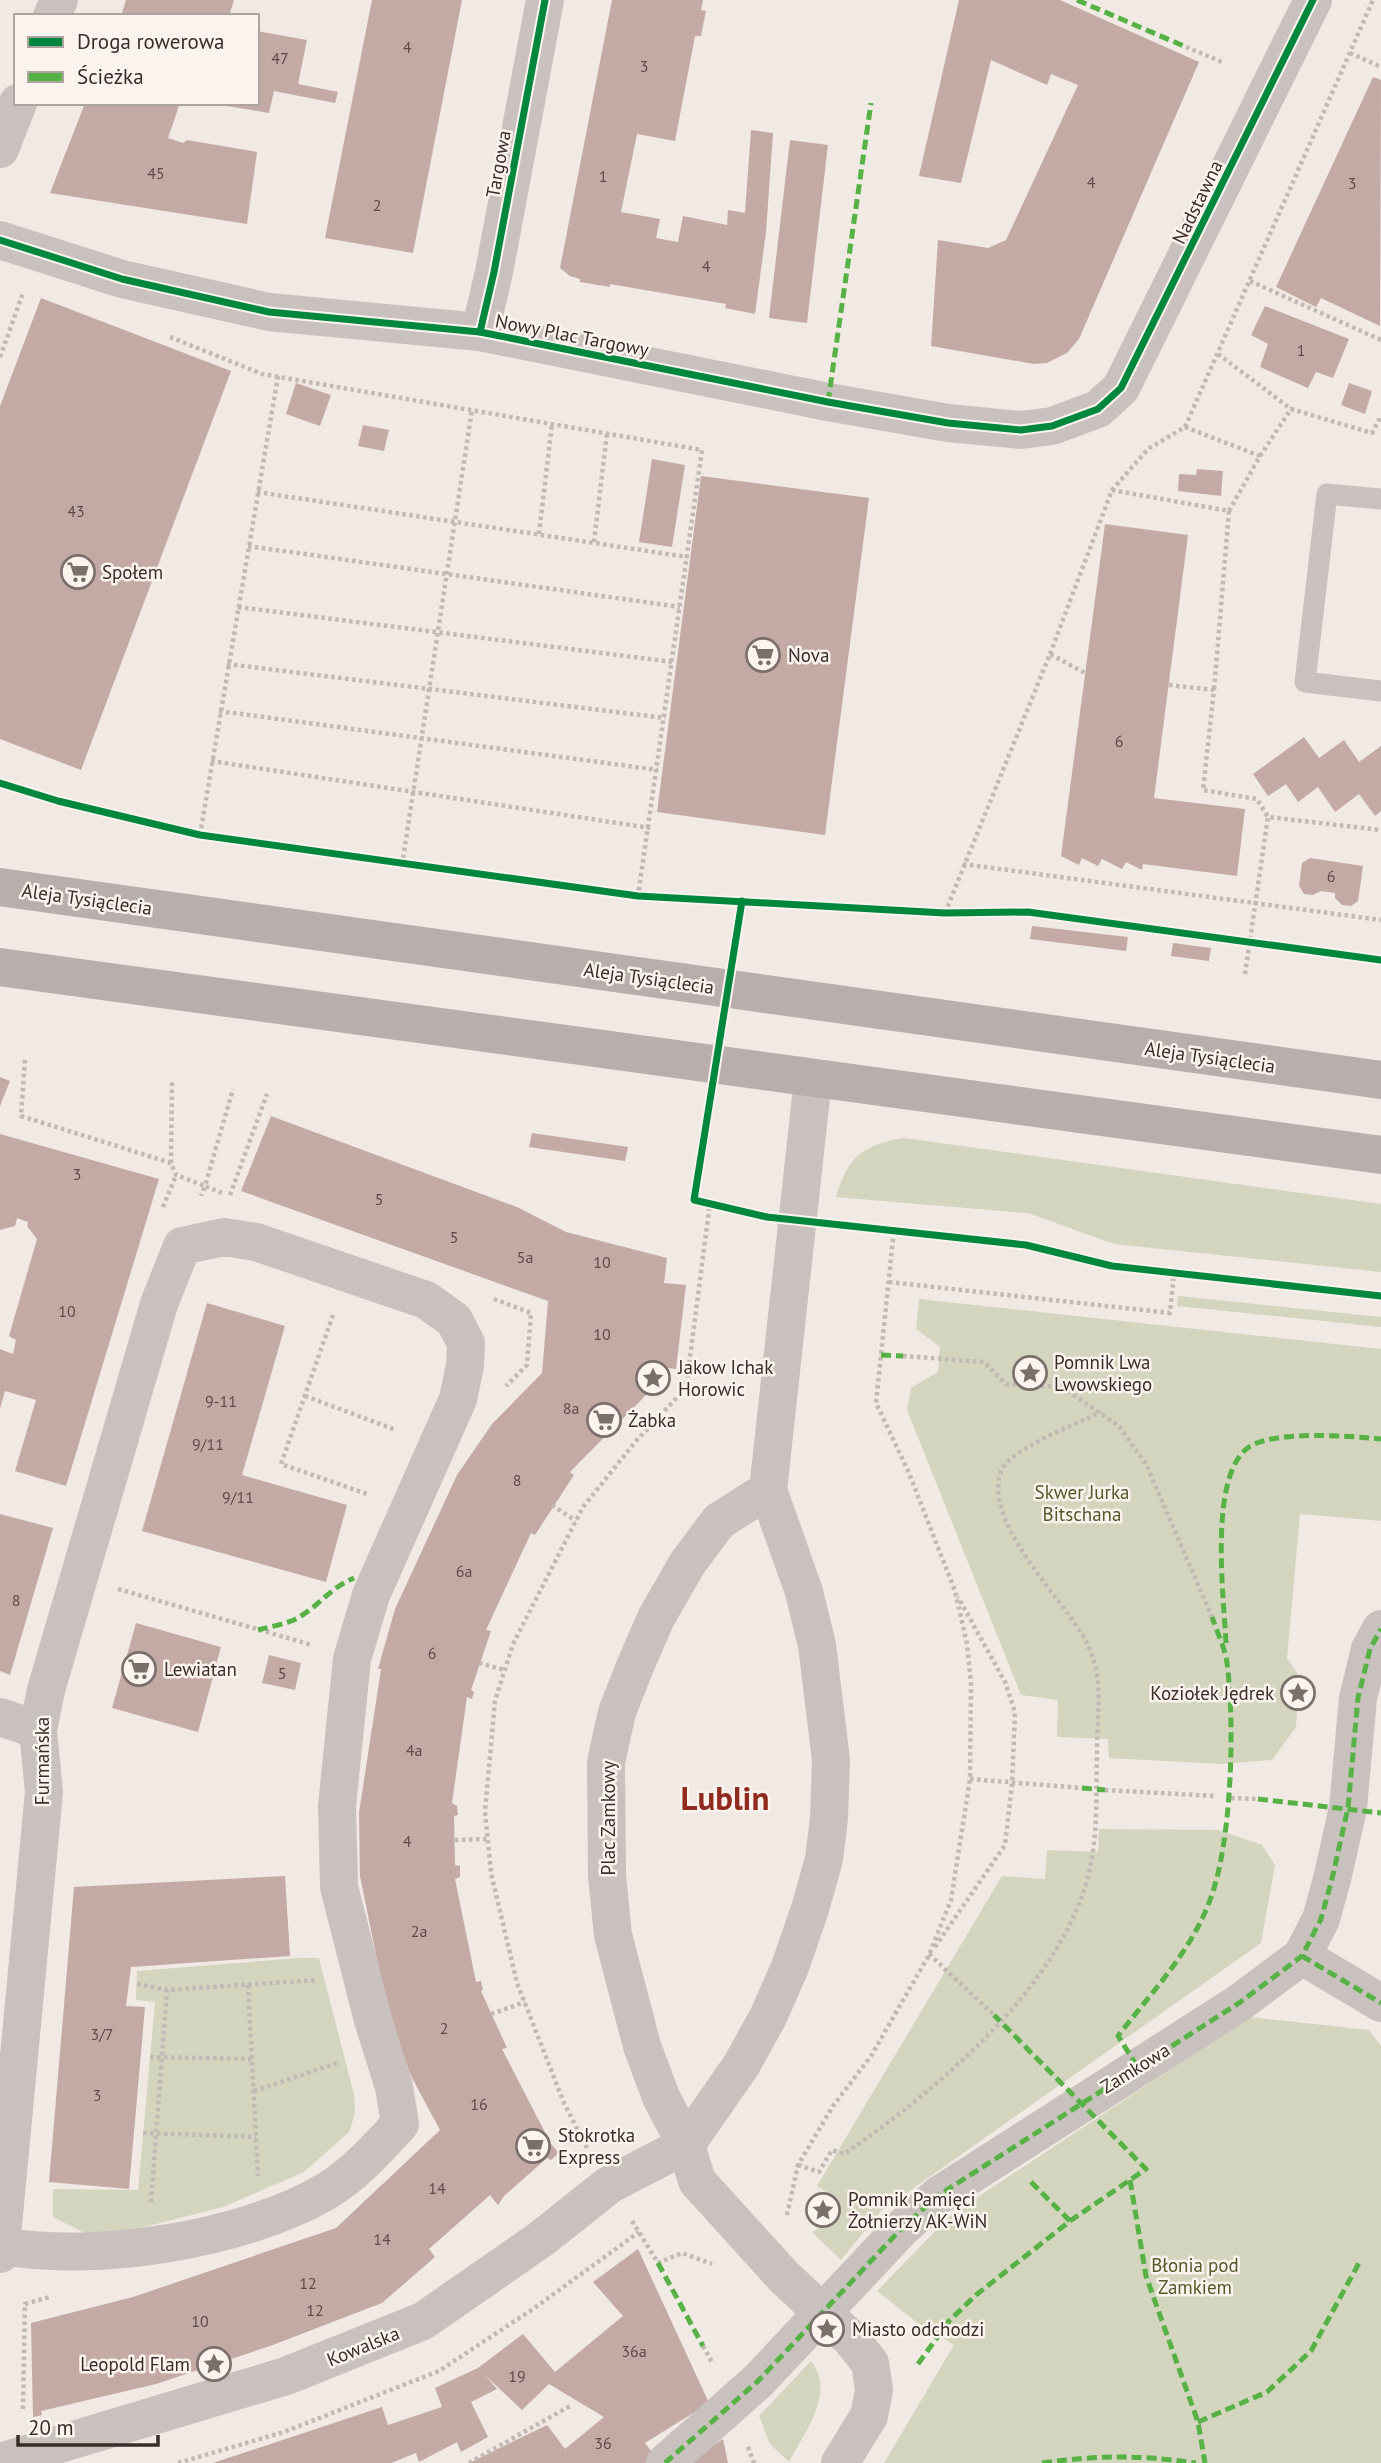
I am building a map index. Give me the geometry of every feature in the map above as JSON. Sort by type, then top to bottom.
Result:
[{"type":"main road","name":"Aleja Tysiąclecia","points":[[0,887],[1381,1080]]},
{"type":"main road","points":[[0,967],[1381,1156]]},
{"type":"street","name":"Targowa","points":[[480,332],[494,272],[545,0]]},
{"type":"street","name":"Nadstawna","points":[[1098,409],[1121,388],[1138,358],[1313,0]]},
{"type":"street","points":[[0,149],[17,105]]},
{"type":"street","name":"Nowy Plac Targowy","points":[[0,240],[122,278],[269,312],[480,332],[828,402],[948,423],[1021,430],[1052,426],[1098,409]]},
{"type":"street","points":[[686,2145],[741,2064],[768,2017],[790,1967],[817,1884],[830,1818],[831,1760],[817,1645],[804,1592],[768,1490],[813,1079]]},
{"type":"street","points":[[11,2251],[97,2253],[238,2230],[327,2191],[400,2124],[394,2087],[373,2020],[339,1886],[337,1806],[352,1659],[371,1595],[458,1399],[465,1366],[466,1343],[454,1320],[426,1300],[256,1242],[224,1237],[183,1246]]},
{"type":"street","name":"Furmańska","points":[[11,2251],[44,1792],[38,1730],[46,1690],[159,1304],[183,1246]]},
{"type":"street","name":"Plac Zamkowy","points":[[768,1490],[719,1521],[687,1564],[656,1618],[636,1664],[617,1712],[606,1762],[607,1877],[613,1935],[642,2046],[661,2097],[686,2145],[697,2181],[783,2277],[849,2338],[870,2363],[874,2390],[869,2416],[840,2463]]},
{"type":"street","name":"Zamkowa","points":[[665,2463],[758,2381],[902,2228],[939,2195],[1238,2003],[1302,1956],[1321,1919],[1332,1879],[1348,1808],[1358,1698],[1370,1649],[1381,1629]]},
{"type":"street","points":[[0,1717],[38,1730]]},
{"type":"street","points":[[1302,1956],[1381,2003]]},
{"type":"street","name":"Kowalska","points":[[0,2462],[286,2376],[367,2346],[423,2321],[541,2239],[609,2185],[686,2145]]},
{"type":"lane","points":[[1381,499],[1327,494],[1305,682],[1381,691]]},
{"type":"path","points":[[959,913],[945,913],[1050,654],[1112,489],[1148,449],[1185,427],[1373,0]]},
{"type":"path","points":[[1186,47],[1222,62]]},
{"type":"path","points":[[1350,53],[1381,67]]},
{"type":"path","points":[[0,357],[27,281]]},
{"type":"path","points":[[1250,281],[1381,341]]},
{"type":"path","points":[[163,334],[262,373],[702,450],[650,828],[638,896]]},
{"type":"path","points":[[1217,354],[1291,409],[1372,433],[1381,418]]},
{"type":"path","points":[[200,835],[278,376]]},
{"type":"path","points":[[1245,974],[1268,817],[1257,799],[1203,790],[1229,511],[1259,456],[1291,409]]},
{"type":"path","points":[[402,865],[472,410]]},
{"type":"path","points":[[539,534],[552,424]]},
{"type":"path","points":[[1185,427],[1259,456]]},
{"type":"path","points":[[594,542],[607,433]]},
{"type":"path","points":[[1112,489],[1229,511]]},
{"type":"path","points":[[257,492],[687,556]]},
{"type":"path","points":[[248,546],[680,607]]},
{"type":"path","points":[[238,607],[673,662]]},
{"type":"path","points":[[1050,654],[1085,673]]},
{"type":"path","points":[[228,664],[665,718]]},
{"type":"path","points":[[1169,685],[1214,690]]},
{"type":"path","points":[[219,712],[658,770]]},
{"type":"path","points":[[211,761],[650,828]]},
{"type":"path","points":[[1268,817],[1381,830]]},
{"type":"path","points":[[963,864],[1381,920]]},
{"type":"path","points":[[1236,940],[1262,944]]},
{"type":"path","points":[[25,1060],[21,1116],[171,1163]]},
{"type":"path","points":[[172,1081],[171,1163],[176,1175],[205,1186],[183,1246]]},
{"type":"path","points":[[224,1237],[230,1196],[268,1094]]},
{"type":"path","points":[[703,1252],[710,1203]]},
{"type":"path","points":[[786,2224],[798,2165],[833,2106],[871,2056],[929,1955],[992,1868],[1005,1845],[1012,1784],[1015,1712],[1005,1682],[955,1591],[909,1473],[876,1403],[894,1229]]},
{"type":"path","points":[[889,1282],[1170,1313],[1174,1274]]},
{"type":"path","points":[[337,1304],[281,1465],[372,1496]]},
{"type":"path","points":[[903,1356],[984,1363],[1006,1384],[1062,1387],[1119,1426],[1146,1465],[1212,1617]]},
{"type":"path","points":[[305,1396],[401,1432]]},
{"type":"path","points":[[798,2165],[819,2172],[832,2150],[844,2154],[926,2092],[1000,2024],[1073,1922],[1091,1863],[1099,1669],[1082,1634],[1035,1572],[1014,1537],[997,1493],[1000,1472],[1016,1454],[1101,1412]]},
{"type":"path","points":[[552,1505],[576,1521]]},
{"type":"path","points":[[112,1588],[315,1646]]},
{"type":"path","points":[[929,1955],[951,1900],[970,1779],[971,1683],[967,1644],[955,1591]]},
{"type":"path","points":[[479,1663],[505,1670]]},
{"type":"path","points":[[970,1779],[1082,1788]]},
{"type":"path","points":[[1105,1790],[1214,1796]]},
{"type":"path","points":[[1231,1798],[1258,1799]]},
{"type":"path","points":[[455,1840],[488,1839]]},
{"type":"path","points":[[929,1955],[994,2015]]},
{"type":"path","points":[[136,1984],[167,1990],[323,1979]]},
{"type":"path","points":[[248,1985],[258,2177]]},
{"type":"path","points":[[150,2212],[167,1990]]},
{"type":"path","points":[[491,2014],[524,2002]]},
{"type":"path","points":[[150,2057],[252,2059]]},
{"type":"path","points":[[254,2091],[344,2061]]},
{"type":"path","points":[[143,2133],[256,2137]]},
{"type":"path","points":[[11,2251],[25,2304]]},
{"type":"path","points":[[469,2463],[569,2406]]},
{"type":"green space","points":[[904,1138],[1381,1204],[1381,1272],[1114,1244],[1028,1213],[836,1197],[846,1171],[859,1155],[878,1144]]},
{"type":"green space","points":[[1178,1296],[1381,1317],[1381,1327],[1177,1306]]},
{"type":"green space","name":"Skwer Jurka Bitschana","points":[[919,1299],[1381,1349],[1381,1521],[1300,1514],[1287,1658],[1299,1676],[1296,1727],[1272,1760],[1221,1764],[1109,1758],[1108,1739],[1057,1737],[1058,1700],[1021,1695],[907,1410],[911,1388],[938,1372],[940,1347],[916,1329]]},
{"type":"green space","points":[[1099,1829],[1218,1830],[1262,1845],[1275,1865],[1261,1943],[881,2211],[841,2260],[812,2232],[828,2223],[831,2195],[817,2186],[1002,1876],[1045,1879],[1047,1850],[1098,1852]]},
{"type":"green space","points":[[319,1958],[354,2095],[355,2112],[350,2131],[304,2172],[223,2207],[116,2234],[83,2232],[53,2217],[53,2189],[138,2190],[155,2002],[136,2000],[137,1971]]},
{"type":"green space","name":"Błonia pod Zamkiem","points":[[1250,2017],[1369,2030],[1381,2046],[1381,2463],[884,2463],[954,2345],[915,2321],[877,2291],[952,2214]]},
{"type":"green space","points":[[811,2361],[818,2373],[819,2399],[810,2425],[789,2462],[770,2444],[759,2416]]},
{"type":"building","points":[[126,0],[234,0],[230,14],[122,14]]},
{"type":"building","points":[[372,0],[462,0],[413,253],[325,238]]},
{"type":"building","points":[[612,0],[703,0],[701,10],[706,11],[701,36],[695,36],[675,141],[637,134],[621,212],[660,219],[656,238],[678,242],[683,216],[727,225],[728,210],[745,213],[751,130],[773,133],[766,232],[755,314],[725,308],[726,304],[610,284],[610,287],[580,282],[580,279],[570,276],[560,268]]},
{"type":"building","points":[[959,0],[1060,0],[1199,62],[1079,339],[1067,353],[1047,363],[1034,364],[931,346],[938,240],[988,248],[1006,240],[1078,85],[1051,74],[1047,85],[991,60],[961,183],[919,176]]},
{"type":"building","points":[[259,31],[307,40],[298,84],[338,92],[335,103],[274,91],[269,113],[221,105],[259,105]]},
{"type":"building","points":[[1373,77],[1381,80],[1380,326],[1321,298],[1316,307],[1276,287]]},
{"type":"building","points":[[84,105],[179,105],[168,138],[183,143],[187,140],[257,152],[247,224],[50,193]]},
{"type":"building","points":[[790,140],[828,145],[807,323],[769,318]]},
{"type":"building","name":"Społem","points":[[41,298],[231,371],[81,770],[0,739],[0,406]]},
{"type":"building","points":[[1265,306],[1349,339],[1333,378],[1316,372],[1308,388],[1260,367],[1268,344],[1251,335]]},
{"type":"building","points":[[296,383],[331,395],[320,426],[286,414]]},
{"type":"building","points":[[1349,383],[1372,391],[1365,414],[1341,405]]},
{"type":"building","points":[[363,425],[389,430],[384,451],[358,446]]},
{"type":"building","points":[[652,459],[685,465],[672,547],[639,542]]},
{"type":"building","points":[[1197,469],[1223,471],[1221,496],[1178,491],[1179,474],[1196,475]]},
{"type":"building","name":"Nova","points":[[701,476],[869,498],[825,835],[657,812]]},
{"type":"building","points":[[1105,524],[1188,535],[1154,798],[1245,809],[1237,876],[1143,864],[1142,870],[1126,862],[1122,869],[1102,859],[1098,866],[1082,858],[1079,865],[1061,856]]},
{"type":"building","points":[[1304,737],[1319,758],[1344,740],[1359,762],[1381,746],[1381,811],[1375,816],[1359,794],[1335,812],[1318,787],[1298,802],[1286,784],[1268,796],[1253,774]]},
{"type":"building","points":[[1310,858],[1363,866],[1358,901],[1351,906],[1342,905],[1335,898],[1335,893],[1321,891],[1313,895],[1304,894],[1299,886],[1302,863]]},
{"type":"building","points":[[1032,926],[1128,937],[1126,951],[1030,939]]},
{"type":"building","points":[[1173,943],[1211,948],[1209,961],[1171,956]]},
{"type":"building","points":[[0,1077],[10,1081],[0,1106]]},
{"type":"building","points":[[271,1116],[517,1207],[566,1232],[667,1258],[664,1283],[686,1285],[676,1369],[655,1366],[650,1391],[570,1472],[574,1475],[535,1535],[531,1533],[486,1630],[491,1631],[471,1690],[474,1692],[472,1699],[467,1697],[452,1803],[457,1806],[458,1815],[454,1816],[455,1865],[460,1866],[460,1877],[455,1879],[476,1982],[481,1981],[481,1991],[507,2048],[502,2049],[551,2144],[559,2153],[551,2160],[547,2158],[504,2196],[498,2205],[490,2195],[429,2249],[435,2257],[382,2303],[270,2346],[156,2384],[41,2411],[42,2415],[33,2417],[31,2323],[133,2297],[336,2228],[440,2130],[412,2078],[389,2019],[360,1876],[359,1813],[381,1669],[378,1669],[395,1609],[457,1475],[492,1424],[542,1373],[548,1301],[241,1191]]},
{"type":"building","points":[[532,1133],[628,1147],[625,1161],[529,1147]]},
{"type":"building","points":[[0,1134],[159,1179],[66,1486],[15,1471],[36,1400],[5,1391],[0,1409],[0,1349],[13,1354],[16,1340],[9,1336],[37,1239],[27,1226],[28,1222],[17,1218],[15,1226],[0,1230]]},
{"type":"building","points":[[207,1303],[285,1326],[242,1475],[347,1505],[326,1582],[142,1531]]},
{"type":"building","points":[[0,1514],[53,1528],[10,1675],[0,1671]]},
{"type":"building","points":[[136,1623],[221,1647],[198,1732],[112,1708]]},
{"type":"building","points":[[269,1655],[301,1663],[295,1690],[262,1683]]},
{"type":"building","points":[[285,1876],[290,1956],[131,1967],[126,2006],[145,2007],[129,2189],[49,2182],[74,1887]]},
{"type":"building","points":[[638,2249],[709,2403],[645,2443],[660,2463],[469,2463],[547,2425],[565,2449],[604,2417],[549,2384],[522,2410],[485,2375],[497,2389],[471,2402],[488,2437],[461,2452],[457,2442],[419,2462],[416,2453],[391,2463],[213,2463],[382,2407],[388,2425],[442,2407],[435,2388],[478,2368],[523,2334],[555,2372],[623,2316],[593,2282]]},
{"type":"building","points":[[723,2439],[728,2463],[687,2463]]},
{"type":"marked path","points":[[1077,0],[1186,47]]},
{"type":"marked path","points":[[828,402],[871,103]]},
{"type":"marked path","points":[[881,1355],[903,1356]]},
{"type":"marked path","points":[[1226,1643],[1221,1539],[1228,1483],[1236,1462],[1249,1447],[1276,1438],[1313,1436],[1381,1439]]},
{"type":"marked path","points":[[258,1630],[296,1619],[339,1586],[354,1578]]},
{"type":"marked path","points":[[1137,2066],[1118,2036],[1192,1937],[1210,1900],[1223,1847],[1230,1783],[1231,1718],[1226,1657],[1212,1617]]},
{"type":"marked path","points":[[665,2463],[758,2381],[902,2228],[939,2195],[1239,2003],[1302,1956],[1321,1919],[1332,1879],[1348,1808],[1358,1698],[1370,1649],[1381,1629]]},
{"type":"marked path","points":[[1082,1788],[1105,1790]]},
{"type":"marked path","points":[[1258,1799],[1381,1813]]},
{"type":"marked path","points":[[1302,1956],[1381,2003]]},
{"type":"marked path","points":[[918,2364],[949,2321],[976,2295],[1070,2221],[1146,2169],[994,2015]]},
{"type":"marked path","points":[[1130,2180],[1146,2276],[1198,2422],[1205,2463]]},
{"type":"marked path","points":[[1031,2182],[1070,2221]]},
{"type":"marked path","points":[[658,2263],[703,2346]]},
{"type":"marked path","points":[[1198,2422],[1267,2392],[1311,2351],[1359,2263]]},
{"type":"marked path","points":[[1042,2463],[1119,2457],[1196,2463]]},
{"type":"cycle path","points":[[480,332],[494,272],[545,0]]},
{"type":"cycle path","points":[[0,240],[122,279],[269,312],[480,332],[828,402],[948,423],[1021,430],[1052,426],[1098,409],[1121,388],[1313,0]]},
{"type":"cycle path","points":[[0,783],[58,801],[200,835],[638,896],[945,913],[1028,912],[1381,960]]},
{"type":"cycle path","points":[[742,901],[694,1200],[767,1217],[1026,1245],[1112,1266],[1381,1296]]},
{"type":"place","name":"Społem","points":[[78,572]]},
{"type":"place","name":"Nova","points":[[763,655]]},
{"type":"place","name":"Pomnik Lwa Lwowskiego","points":[[1030,1373]]},
{"type":"place","name":"Jakow Ichak Horowic","points":[[653,1378]]},
{"type":"place","name":"Żabka","points":[[604,1420]]},
{"type":"place","name":"Lewiatan","points":[[139,1669]]},
{"type":"place","name":"Koziołek Jędrek","points":[[1298,1693]]},
{"type":"place","name":"Stokrotka Express","points":[[533,2146]]},
{"type":"place","name":"Pomnik Pamięci Żołnierzy AK-WiN","points":[[823,2210]]},
{"type":"place","name":"Miasto odchodzi","points":[[827,2329]]},
{"type":"place","name":"Leopold Flam","points":[[214,2364]]},
{"type":"district","name":"Lublin","points":[[725,1797]]}]
